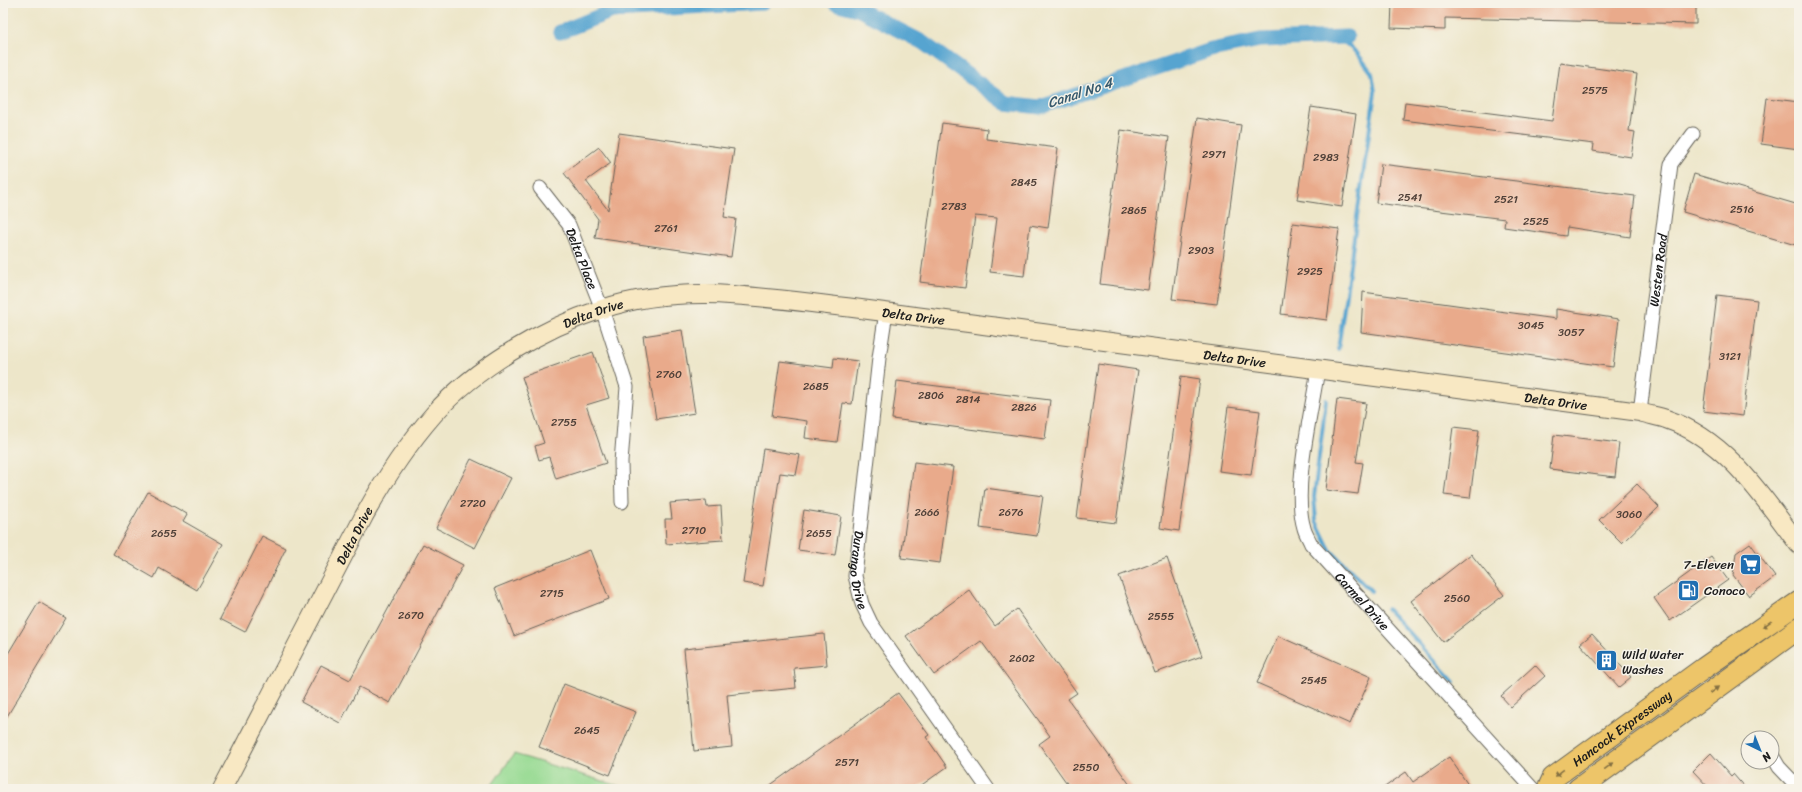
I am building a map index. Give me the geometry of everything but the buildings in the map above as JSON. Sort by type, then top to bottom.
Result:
[{"type":"main road","name":"Delta Drive","points":[[222,789],[364,516],[388,473],[436,412],[455,394],[487,369],[522,346],[557,328],[602,309],[652,298],[693,294],[735,294],[886,312],[1640,412],[1667,419],[1695,433],[1732,459],[1747,476],[1799,545]]},
{"type":"main road","name":"Hancock Expressway","points":[[1548,789],[1553,778],[1704,668],[1799,602]]},
{"type":"main road","name":"Hancock Expressway","points":[[1578,789],[1799,628]]},
{"type":"street","name":"Westen Road","points":[[1640,412],[1672,164],[1693,134]]},
{"type":"street","name":"Delta Place","points":[[540,188],[569,225],[602,309],[626,388],[622,462],[622,502]]},
{"type":"street","name":"Durango Drive","points":[[886,312],[879,358],[855,576],[862,604],[871,623],[988,789]]},
{"type":"street","name":"Carmel Drive","points":[[1318,369],[1302,468],[1300,501],[1304,527],[1311,544],[1533,789]]},
{"type":"street","points":[[1780,768],[1799,788]]},
{"type":"green space","points":[[514,754],[629,789],[489,789]]},
{"type":"waterway","name":"Canal No 4","points":[[560,32],[612,11],[763,3]]},
{"type":"waterway","name":"Canal No 4","points":[[835,3],[858,9],[922,42],[1006,103],[1040,107],[1211,50],[1260,40],[1347,37]]},
{"type":"waterway","points":[[1338,37],[1357,53],[1372,73],[1375,92],[1338,349]]},
{"type":"waterway","points":[[1326,400],[1314,497],[1316,521],[1330,550],[1371,591]]},
{"type":"waterway","points":[[1387,609],[1454,682]]},
{"type":"place","name":"7-Eleven","points":[[1750,564]]},
{"type":"place","name":"Conoco","points":[[1689,590]]},
{"type":"place","name":"Wild Water Washes","points":[[1606,661]]}]
